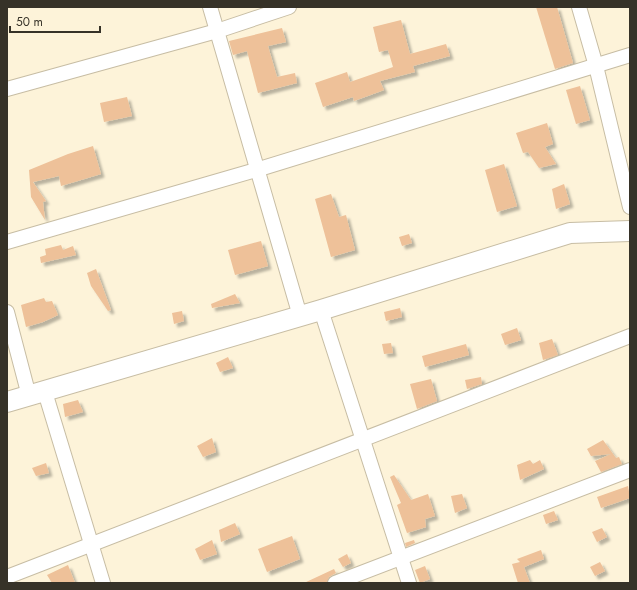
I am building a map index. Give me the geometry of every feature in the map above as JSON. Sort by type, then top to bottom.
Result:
[{"type":"street","points":[[210,7],[256,170],[300,316]]},
{"type":"street","points":[[7,89],[217,31],[289,7]]},
{"type":"street","points":[[579,7],[596,66],[630,207]]},
{"type":"street","points":[[7,242],[256,170],[630,56]]},
{"type":"street","points":[[7,402],[321,310],[570,233],[630,231]]},
{"type":"street","points":[[321,310],[409,583]]},
{"type":"street","points":[[7,312],[91,544],[103,583]]},
{"type":"street","points":[[7,577],[238,486],[362,441],[630,336]]},
{"type":"street","points":[[335,583],[630,470]]},
{"type":"building","points":[[536,7],[557,7],[573,63],[555,69]]},
{"type":"building","points":[[401,20],[410,54],[446,44],[450,56],[413,66],[415,72],[380,81],[384,90],[354,101],[353,97],[323,107],[315,83],[347,72],[350,82],[393,67],[388,50],[379,52],[373,27]]},
{"type":"building","points":[[282,28],[286,42],[268,46],[277,77],[295,73],[297,83],[258,93],[247,51],[233,55],[229,41]]},
{"type":"building","points":[[580,86],[590,120],[576,124],[566,90]]},
{"type":"building","points":[[127,97],[132,116],[104,122],[100,103]]},
{"type":"building","points":[[547,123],[553,144],[545,147],[556,164],[539,168],[528,152],[523,153],[516,133]]},
{"type":"building","points":[[93,146],[101,174],[61,186],[59,176],[33,182],[46,201],[43,202],[45,220],[31,197],[29,170],[68,154]]},
{"type":"building","points":[[504,164],[517,206],[497,212],[485,170]]},
{"type":"building","points":[[564,184],[570,204],[556,209],[552,189]]},
{"type":"building","points":[[331,194],[339,217],[346,215],[355,250],[331,257],[315,199]]},
{"type":"building","points":[[409,234],[412,243],[402,246],[399,237]]},
{"type":"building","points":[[261,241],[268,266],[235,275],[228,250]]},
{"type":"building","points":[[61,245],[63,250],[73,246],[76,255],[41,263],[40,257],[46,255],[45,249]]},
{"type":"building","points":[[96,269],[111,310],[108,311],[91,286],[87,273]]},
{"type":"building","points":[[235,294],[240,303],[212,308],[211,304]]},
{"type":"building","points":[[44,298],[46,302],[52,301],[58,315],[43,322],[26,327],[21,305]]},
{"type":"building","points":[[400,308],[402,317],[386,321],[384,312]]},
{"type":"building","points":[[182,311],[184,321],[174,324],[172,313]]},
{"type":"building","points":[[517,328],[521,340],[505,345],[501,334]]},
{"type":"building","points":[[552,339],[558,355],[543,360],[539,343]]},
{"type":"building","points":[[391,343],[393,353],[384,354],[382,344]]},
{"type":"building","points":[[466,344],[469,355],[425,367],[422,356]]},
{"type":"building","points":[[228,357],[233,368],[220,372],[216,363]]},
{"type":"building","points":[[481,377],[482,384],[467,389],[465,380]]},
{"type":"building","points":[[431,379],[437,401],[417,409],[410,384]]},
{"type":"building","points":[[78,400],[83,412],[65,417],[63,404]]},
{"type":"building","points":[[212,438],[216,452],[203,457],[197,446]]},
{"type":"building","points":[[603,440],[616,458],[619,457],[622,464],[601,472],[595,461],[611,454],[591,456],[587,449]]},
{"type":"building","points":[[530,460],[533,464],[540,460],[544,469],[520,480],[517,465]]},
{"type":"building","points":[[46,463],[49,473],[36,476],[32,468]]},
{"type":"building","points":[[394,475],[411,500],[428,494],[435,516],[425,519],[426,527],[407,533],[397,505],[401,503],[390,477]]},
{"type":"building","points":[[628,486],[630,498],[601,508],[597,497]]},
{"type":"building","points":[[462,494],[467,508],[455,513],[451,496]]},
{"type":"building","points":[[554,511],[558,520],[546,524],[543,515]]},
{"type":"building","points":[[235,523],[240,534],[221,542],[219,530]]},
{"type":"building","points":[[602,528],[607,537],[597,542],[592,532]]},
{"type":"building","points":[[292,536],[300,559],[267,572],[258,549]]},
{"type":"building","points":[[212,540],[217,554],[200,560],[195,549]]},
{"type":"building","points":[[414,540],[415,543],[406,547],[405,543]]},
{"type":"building","points":[[541,550],[544,559],[524,567],[530,583],[518,583],[512,564],[520,562],[517,559]]},
{"type":"building","points":[[347,554],[351,563],[343,567],[338,559]]},
{"type":"building","points":[[600,562],[605,571],[595,576],[590,567]]},
{"type":"building","points":[[68,565],[75,583],[52,583],[47,575]]},
{"type":"building","points":[[425,566],[430,579],[420,583],[415,570]]},
{"type":"building","points":[[334,569],[336,573],[329,577],[327,583],[304,583]]}]
